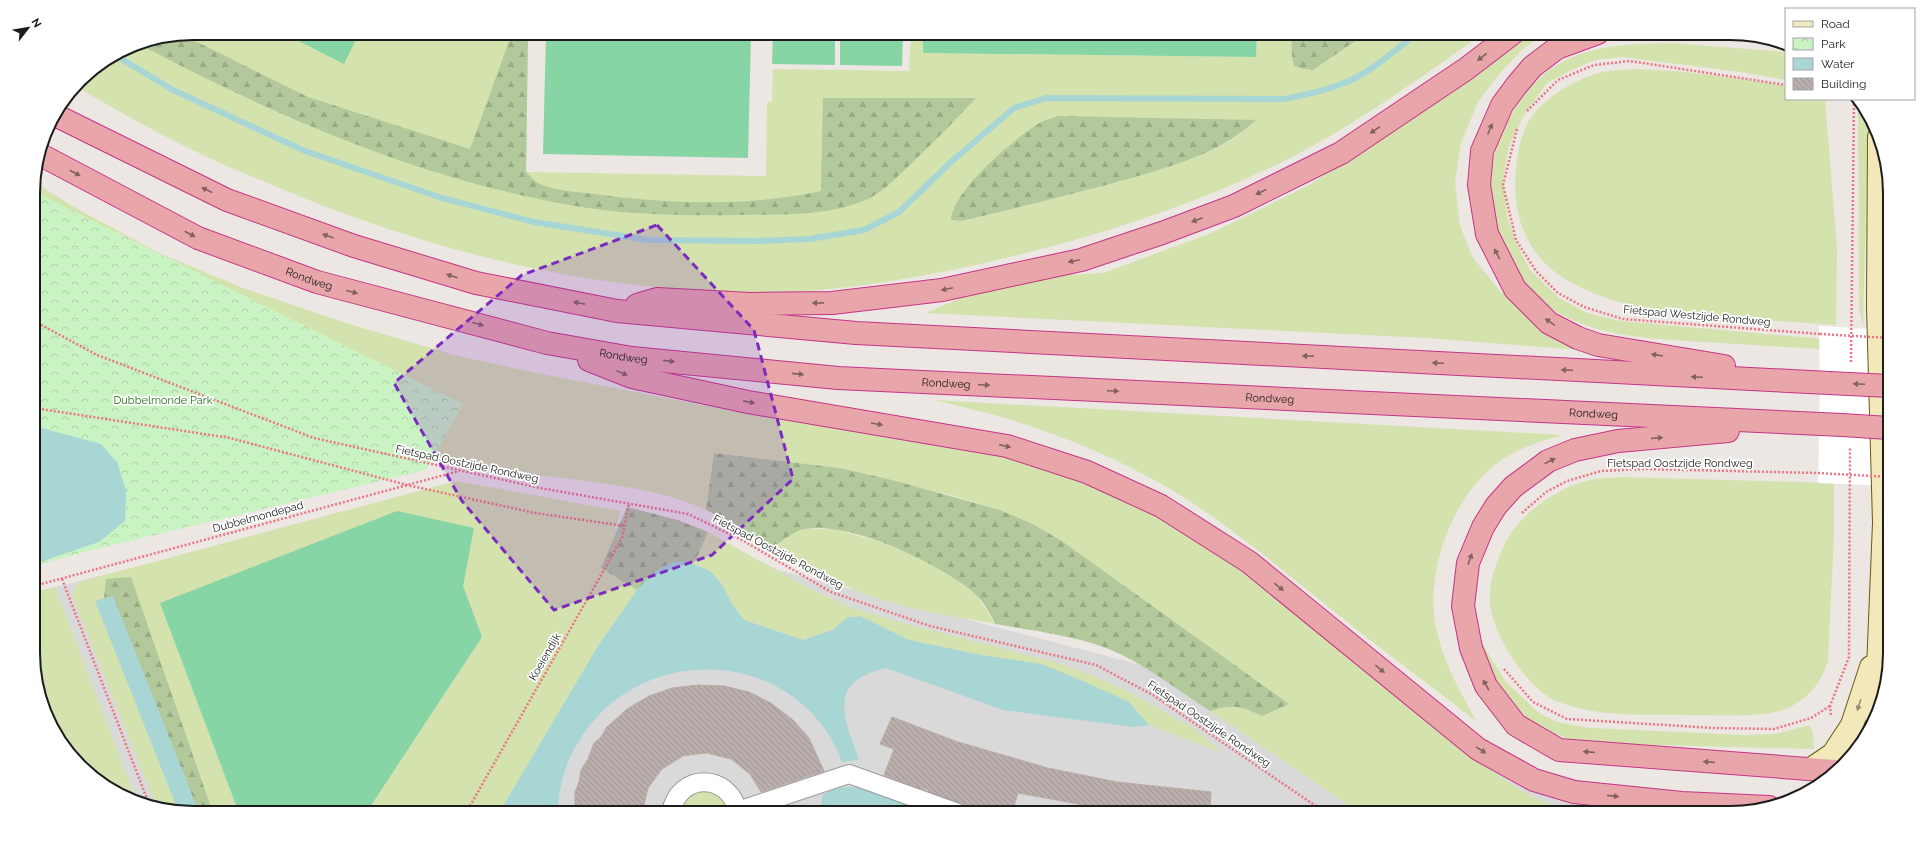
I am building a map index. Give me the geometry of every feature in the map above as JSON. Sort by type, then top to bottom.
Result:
[{"type":"highway","points":[[617,311],[657,299],[750,304],[832,303],[942,290],[1081,260],[1162,233],[1234,206],[1342,153],[1466,69],[1504,40]]},
{"type":"highway","points":[[1579,40],[1557,48],[1532,67],[1502,105],[1482,151],[1479,185],[1487,234],[1515,289],[1549,323],[1578,338],[1598,345],[1820,382]]},
{"type":"highway","points":[[61,118],[227,200],[354,246],[476,283],[617,311],[856,333],[1883,386]]},
{"type":"highway","name":"Rondweg","points":[[44,157],[198,238],[302,277],[547,343],[632,358],[838,378],[1883,428]]},
{"type":"highway","points":[[547,343],[632,377],[748,402],[1007,446],[1087,472],[1161,506],[1249,562],[1478,749],[1534,780],[1574,792],[1682,802],[1744,806]]},
{"type":"highway","points":[[1819,424],[1618,441],[1575,450],[1548,461],[1513,487],[1496,506],[1483,527],[1468,563],[1463,606],[1470,648],[1486,686],[1516,725],[1559,750],[1828,770]]},
{"type":"main road","points":[[1879,158],[1878,307],[1883,487]]},
{"type":"main road","points":[[1877,696],[1883,547]]},
{"type":"main road","points":[[1811,769],[1832,754],[1852,725],[1879,641]]},
{"type":"street","points":[[755,806],[849,774],[938,806]]},
{"type":"street","points":[[673,806],[676,797],[682,790],[698,782],[707,782],[716,784],[731,794],[736,806]]},
{"type":"path","points":[[1524,114],[1558,80],[1594,65],[1630,61],[1785,85]]},
{"type":"path","name":"Fietspad Westzijde Rondweg","points":[[1518,127],[1503,185],[1516,240],[1536,271],[1558,293],[1584,307],[1623,319],[1883,338]]},
{"type":"path","name":"Fietspad Oostzijde Rondweg","points":[[40,324],[97,355],[314,438],[459,470],[629,504],[688,514],[742,540],[831,592],[930,626],[1096,665],[1153,695],[1316,806]]},
{"type":"path","points":[[40,409],[230,438],[407,485],[535,513],[625,526]]},
{"type":"path","name":"Fietspad Oostzijde Rondweg","points":[[1518,515],[1546,492],[1567,481],[1601,471],[1645,469],[1818,473],[1883,477]]},
{"type":"path","name":"Dubbelmondepad","points":[[40,584],[459,470]]},
{"type":"path","name":"Koeiendijk","points":[[470,806],[622,538],[629,504]]},
{"type":"path","points":[[62,579],[147,799]]},
{"type":"path","points":[[1503,667],[1533,702],[1567,720],[1714,728],[1774,729],[1811,718],[1830,706]]},
{"type":"highlighted area","points":[[657,225],[754,330],[793,479],[712,555],[554,610],[462,501],[394,383],[522,275]]},
{"type":"shaded area","points":[[465,488],[1679,806],[173,805],[144,798],[125,790],[108,780],[92,768],[78,754],[66,738],[56,721],[48,702],[41,673],[40,591]]},
{"type":"green space","points":[[183,40],[297,40],[344,63],[356,40],[528,40],[526,172],[766,176],[767,102],[772,102],[773,69],[909,71],[911,40],[923,40],[923,53],[1256,57],[1257,40],[1291,40],[1292,57],[1304,69],[1313,70],[1357,40],[1474,40],[1385,102],[1307,149],[1244,180],[1170,209],[1057,245],[980,264],[894,281],[836,289],[778,293],[732,294],[668,289],[574,276],[484,257],[395,231],[308,200],[226,166],[139,122],[81,89],[92,78],[125,56],[144,48],[163,43]],"holes":[[[1256,120],[1243,132],[1227,143],[1188,160],[1147,174],[963,221],[951,220]]]},
{"type":"green space","points":[[193,40],[308,97],[470,149],[509,40],[528,40],[526,172],[540,184],[567,191],[679,202],[737,202],[765,200],[821,191],[823,98],[976,98],[931,145],[888,185],[870,198],[854,204],[838,209],[789,214],[698,215],[636,213],[575,206],[517,194],[461,180],[405,162],[297,120],[191,71],[146,47],[173,41]]},
{"type":"green space","points":[[297,40],[356,40],[344,64]]},
{"type":"green space","points":[[546,40],[751,40],[748,158],[543,154]]},
{"type":"green space","points":[[773,40],[835,40],[835,65],[772,64]]},
{"type":"green space","points":[[840,40],[903,40],[902,66],[840,65]]},
{"type":"green space","points":[[923,40],[1257,40],[1256,57],[923,53]]},
{"type":"green space","points":[[1291,40],[1357,40],[1313,70],[1294,66]]},
{"type":"green space","points":[[1519,40],[1536,40],[1523,49],[1499,74],[1478,102],[1461,143],[1455,182],[1460,226],[1473,258],[1501,292],[1534,321],[1580,350],[1427,338],[926,313],[968,295],[1067,275],[1103,273],[1209,234],[1309,185],[1407,122]]},
{"type":"green space","points":[[1672,43],[1785,52],[1785,80],[1741,72],[1622,57],[1594,60],[1546,84],[1524,115],[1509,146],[1503,179],[1508,220],[1519,249],[1530,270],[1559,298],[1587,313],[1621,321],[1822,339],[1820,349],[1650,338],[1597,329],[1564,316],[1549,307],[1523,281],[1513,265],[1504,249],[1497,231],[1492,214],[1490,196],[1493,161],[1502,132],[1508,120],[1530,88],[1548,71],[1562,62],[1577,55],[1608,47]]},
{"type":"green space","points":[[1615,70],[1653,70],[1729,77],[1785,86],[1785,100],[1825,100],[1837,249],[1836,325],[1690,315],[1647,309],[1606,298],[1586,290],[1552,270],[1540,257],[1530,244],[1523,229],[1518,212],[1515,178],[1522,137],[1533,115],[1555,94],[1594,74]]},
{"type":"green space","points":[[1858,110],[1868,127],[1863,327],[1859,308]]},
{"type":"green space","points":[[1058,116],[1256,120],[1241,133],[1224,143],[1188,160],[1168,167],[1110,184],[999,212],[962,221],[951,220],[954,208],[962,195],[973,181],[1000,153],[1042,121]]},
{"type":"green space","points":[[40,186],[72,206],[161,254],[243,288],[346,323],[454,355],[532,372],[728,410],[884,432],[992,451],[1086,480],[1177,524],[1235,564],[1448,738],[1517,788],[1537,799],[1556,806],[1350,806],[1210,711],[1225,707],[1237,707],[1262,716],[1289,704],[1062,541],[1031,523],[1000,510],[954,496],[840,468],[714,453],[706,510],[688,502],[623,486],[508,471],[427,456],[40,253]]},
{"type":"green space","name":"Dubbelmonde Park","points":[[40,194],[463,404],[426,470],[88,551],[40,564]]},
{"type":"green space","points":[[934,400],[1563,435],[1541,441],[1520,450],[1506,457],[1488,471],[1473,488],[1459,508],[1448,530],[1440,553],[1435,577],[1433,600],[1435,622],[1446,661],[1477,722],[1244,540],[1206,512],[1165,486],[1107,456],[1047,432],[996,415]]},
{"type":"green space","points":[[714,453],[840,468],[896,481],[1000,510],[1031,523],[1062,541],[1289,704],[1262,716],[1237,707],[1225,707],[1210,711],[1134,661],[1106,648],[1080,640],[996,624],[987,608],[978,597],[960,582],[918,558],[870,538],[824,528],[805,529],[793,534],[774,547],[729,521],[706,510]]},
{"type":"green space","points":[[1623,477],[1834,483],[1834,534],[1828,661],[1819,681],[1805,697],[1792,706],[1782,710],[1757,715],[1648,715],[1605,713],[1578,708],[1554,700],[1532,683],[1521,670],[1511,656],[1496,627],[1490,600],[1492,579],[1504,546],[1519,523],[1530,512],[1554,495],[1567,488],[1594,479]]},
{"type":"green space","points":[[456,481],[621,511],[614,533],[615,535],[601,567],[637,590],[598,646],[503,806],[371,806],[482,637],[463,586],[474,528],[160,603],[236,806],[196,806],[113,597],[95,601],[176,805],[154,801],[72,594],[79,582]]},
{"type":"green space","points":[[627,507],[678,520],[708,532],[694,563],[686,561],[637,590],[601,568]]},
{"type":"green space","points":[[397,511],[474,528],[463,586],[482,637],[371,806],[236,806],[160,603]]},
{"type":"green space","points":[[805,529],[834,529],[877,541],[922,558],[976,595],[996,624],[914,609],[867,595],[832,579],[774,547],[794,532]]},
{"type":"green space","points":[[708,532],[814,591],[853,608],[899,622],[1055,662],[1091,675],[1131,693],[1194,729],[1223,753],[1149,725],[1129,702],[1041,664],[981,655],[909,640],[860,616],[847,618],[832,630],[803,640],[744,620],[732,604],[721,583],[710,571],[694,563]]},
{"type":"green space","points":[[131,577],[211,806],[196,806],[113,597],[104,598],[106,579]]},
{"type":"green space","points":[[55,587],[134,794],[108,780],[92,768],[78,754],[56,721],[48,702],[41,673],[40,591]]},
{"type":"green space","points":[[1478,637],[1506,682],[1539,713],[1557,722],[1590,728],[1746,735],[1776,734],[1809,725],[1813,732],[1814,749],[1617,744],[1572,740],[1545,731],[1523,717],[1498,687]]},
{"type":"green space","points":[[706,791],[715,794],[721,798],[726,806],[683,806],[689,797],[696,793]]},
{"type":"water","points":[[40,428],[101,444],[117,462],[126,491],[125,521],[99,542],[40,562]]},
{"type":"water","points":[[686,561],[710,571],[721,583],[732,604],[744,620],[803,640],[832,630],[847,618],[860,616],[909,640],[981,655],[1041,664],[1129,702],[1149,725],[1134,727],[1003,710],[886,668],[867,674],[854,682],[847,692],[844,704],[845,716],[848,730],[859,760],[842,762],[821,724],[791,695],[755,677],[716,670],[676,673],[638,686],[604,710],[577,744],[569,760],[563,777],[558,806],[503,806],[598,646],[637,590],[655,571],[672,562]]},
{"type":"water","points":[[113,596],[196,806],[176,805],[95,601]]},
{"type":"water","points":[[844,787],[858,787],[915,806],[821,806],[823,794]]},
{"type":"pier","points":[[1819,326],[1883,330],[1883,486],[1818,483],[1820,382]]},
{"type":"building","points":[[698,685],[724,686],[749,692],[771,703],[793,720],[809,738],[824,771],[761,792],[750,774],[731,759],[707,753],[683,756],[662,769],[648,788],[644,806],[575,806],[575,792],[579,782],[581,770],[588,759],[594,743],[601,737],[607,727],[627,709],[649,696],[672,688]]},
{"type":"building","points":[[892,717],[958,742],[1048,768],[1117,782],[1211,792],[1210,806],[1089,806],[1018,793],[1014,806],[967,806],[928,791],[927,789],[921,789],[884,775],[894,749],[880,744]]},
{"type":"waterway","points":[[121,59],[173,90],[305,151],[442,198],[534,222],[648,240],[758,241],[809,239],[864,230],[899,212],[952,161],[1014,108],[1046,98],[1284,99],[1325,90],[1349,81],[1376,65],[1408,40]]}]
